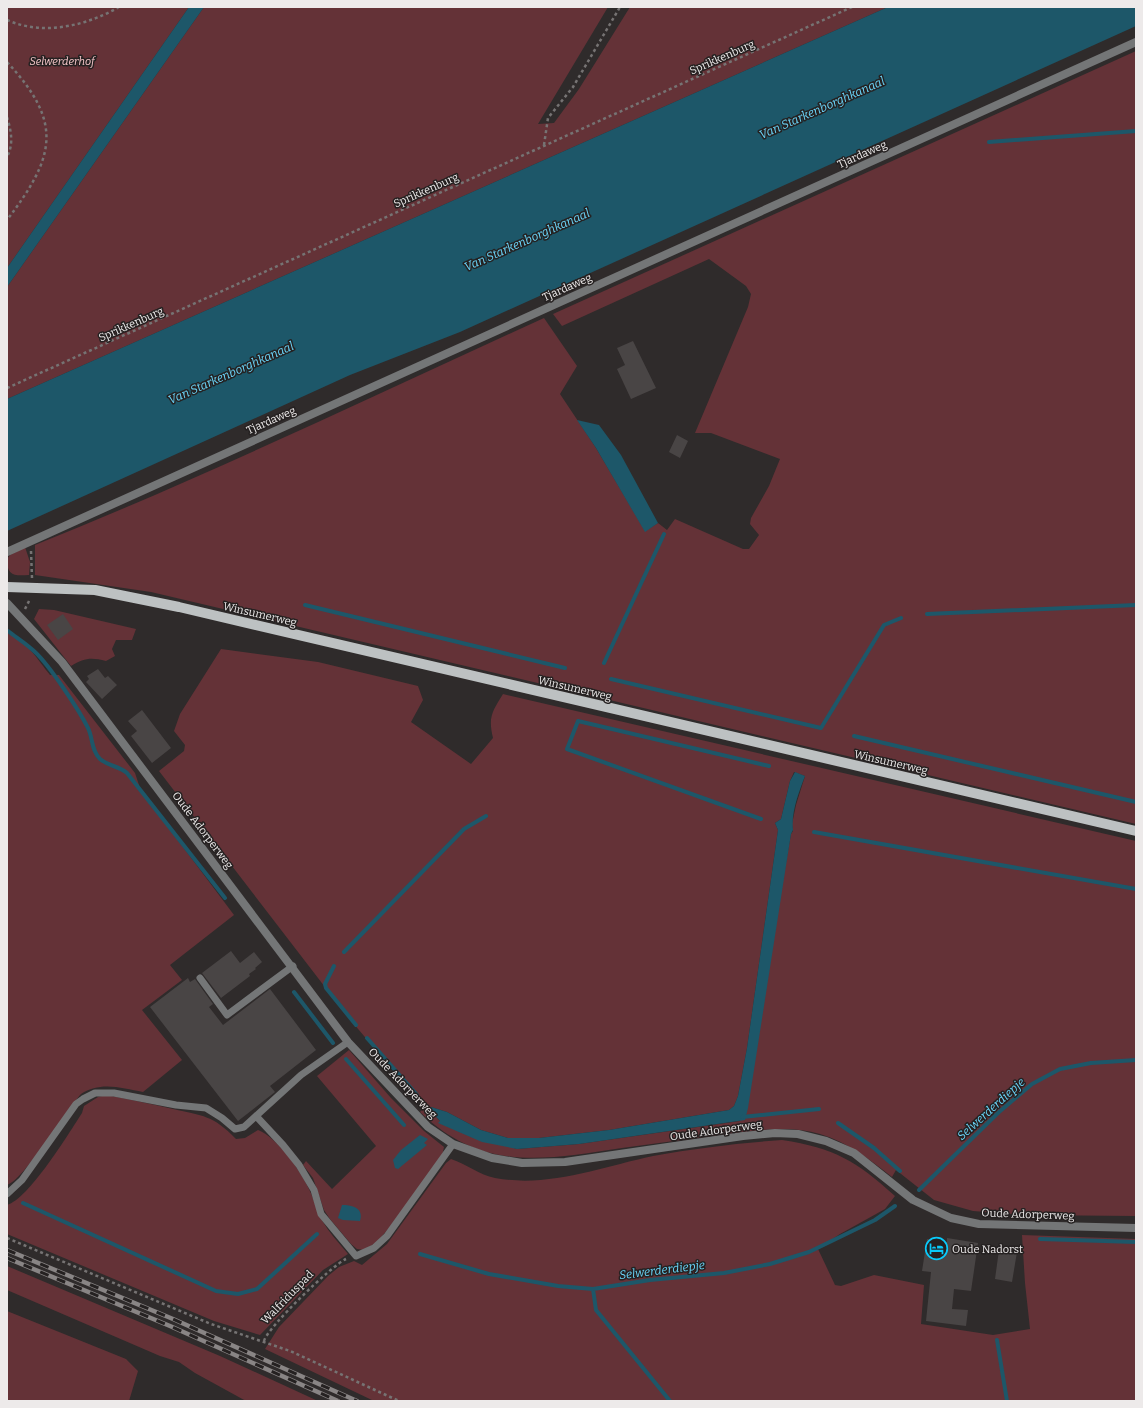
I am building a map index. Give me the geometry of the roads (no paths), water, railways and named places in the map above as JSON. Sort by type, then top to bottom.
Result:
[{"type":"main road","name":"Winsumerweg","points":[[7,587],[95,590],[179,607],[1136,831]]},
{"type":"street","name":"Tjardaweg","points":[[7,552],[1136,42]]},
{"type":"street","name":"Oude Adorperweg","points":[[7,603],[62,662],[293,966],[348,1042],[428,1126],[453,1144],[478,1154],[506,1162],[537,1163],[565,1162],[743,1136],[775,1133],[798,1134],[826,1141],[854,1153],[913,1200],[951,1218],[979,1224],[1136,1228]]},
{"type":"lane","points":[[200,978],[227,1016],[293,966]]},
{"type":"lane","points":[[7,1194],[22,1180],[76,1104],[95,1093],[114,1093],[176,1105],[206,1108],[222,1118],[235,1129],[244,1128],[302,1075],[348,1042]]},
{"type":"lane","points":[[256,1116],[299,1165],[314,1190],[321,1214],[356,1256],[374,1248],[387,1236],[453,1144]]},
{"type":"water","points":[[189,7],[204,7],[7,287],[7,268]]},
{"type":"water","name":"Van Starkenborghkanaal","points":[[888,7],[1136,7],[1136,26],[460,332],[350,375],[7,531],[7,399]]},
{"type":"water","points":[[577,420],[599,425],[621,455],[658,523],[645,532],[596,448]]},
{"type":"water","points":[[795,772],[805,776],[794,809],[793,830],[791,834],[745,1120],[579,1144],[517,1149],[482,1142],[438,1123],[440,1121],[428,1108],[431,1107],[447,1112],[481,1130],[508,1138],[539,1138],[609,1130],[729,1110],[734,1106],[738,1096],[747,1048],[778,830],[775,823],[781,819],[790,781]]},
{"type":"water","points":[[420,1135],[428,1139],[424,1143],[427,1145],[398,1169],[395,1168],[393,1160],[401,1150]]},
{"type":"water","points":[[342,1205],[357,1208],[361,1217],[360,1221],[343,1220],[338,1218]]},
{"type":"waterway","points":[[989,142],[1136,131]]},
{"type":"waterway","points":[[604,663],[664,534]]},
{"type":"waterway","points":[[305,605],[565,668]]},
{"type":"waterway","points":[[927,614],[1136,605]]},
{"type":"waterway","points":[[611,679],[821,728],[884,625],[901,618]]},
{"type":"waterway","points":[[8,631],[35,652],[56,677],[84,720],[91,736],[95,752],[100,759],[127,773],[225,898]]},
{"type":"waterway","points":[[761,819],[567,749],[578,721],[769,766]]},
{"type":"waterway","points":[[854,736],[1136,802]]},
{"type":"waterway","points":[[344,952],[464,829],[486,816]]},
{"type":"waterway","points":[[814,832],[1136,889]]},
{"type":"waterway","points":[[334,966],[325,984],[326,988],[356,1025]]},
{"type":"waterway","points":[[294,992],[333,1043]]},
{"type":"waterway","points":[[367,1038],[417,1095]]},
{"type":"waterway","points":[[346,1059],[404,1125]]},
{"type":"waterway","name":"Selwerderdiepje","points":[[919,1190],[999,1112],[1032,1084],[1060,1069],[1091,1063],[1136,1060]]},
{"type":"waterway","points":[[742,1117],[819,1109]]},
{"type":"waterway","points":[[838,1123],[874,1148],[900,1171]]},
{"type":"waterway","points":[[23,1203],[216,1291],[238,1294],[257,1289],[317,1234]]},
{"type":"waterway","name":"Selwerderdiepje","points":[[420,1254],[489,1274],[558,1286],[593,1289],[650,1280],[724,1273],[770,1264],[809,1252],[875,1220],[895,1206]]},
{"type":"waterway","points":[[1040,1239],[1136,1242]]},
{"type":"waterway","points":[[593,1289],[596,1310],[670,1401]]},
{"type":"waterway","points":[[997,1340],[1007,1401]]},
{"type":"railway","points":[[7,1250],[173,1319],[357,1401]]},
{"type":"railway","points":[[7,1258],[170,1326],[338,1401]]},
{"type":"place","name":"Oude Nadorst","points":[[936,1249]]},
{"type":"park label","name":"Selwerderhof","points":[[62,61]]}]
